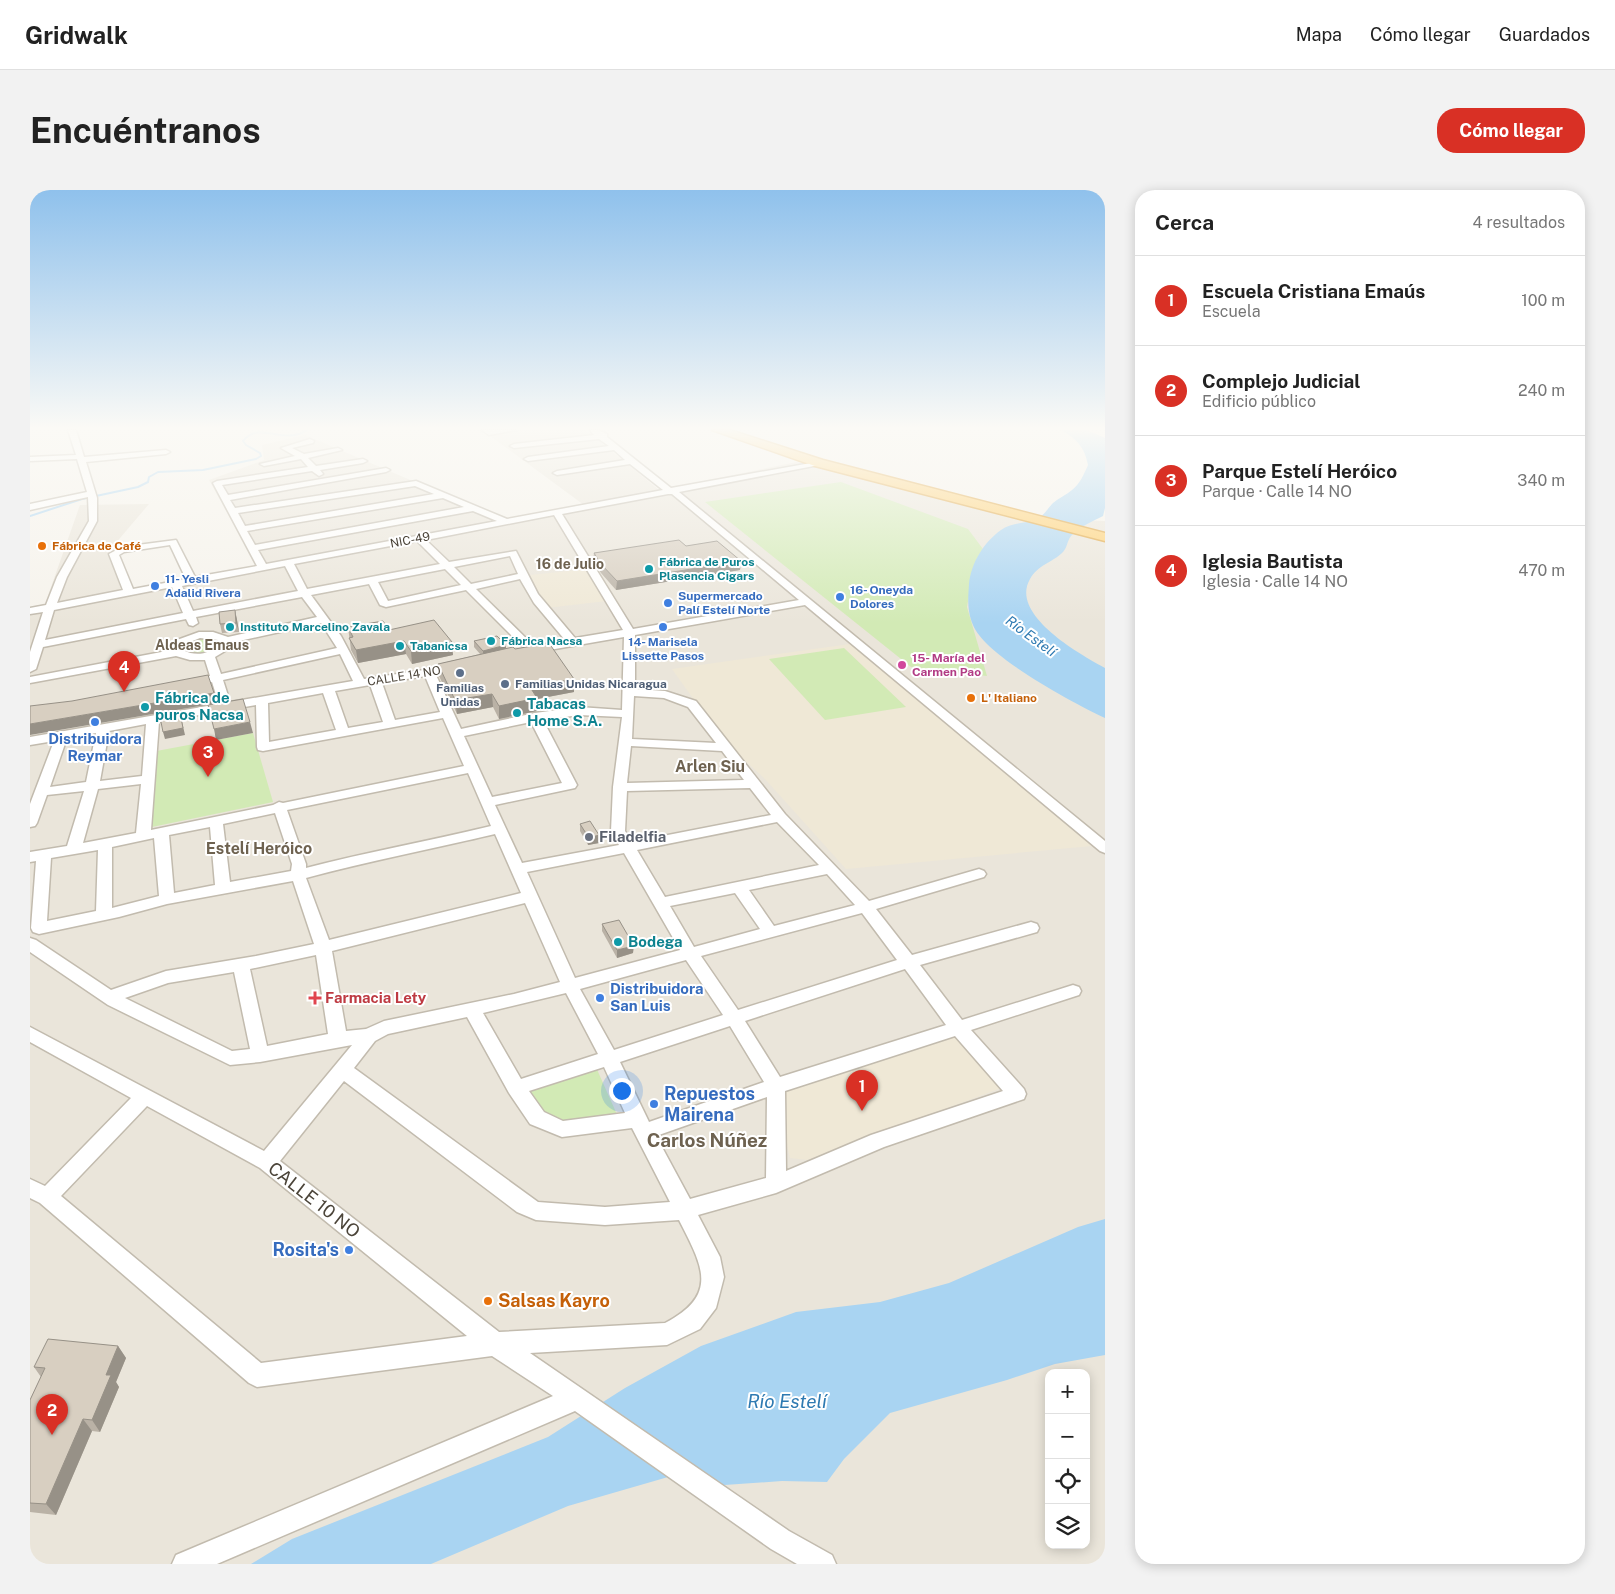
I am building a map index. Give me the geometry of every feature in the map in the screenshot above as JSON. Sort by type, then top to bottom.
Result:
[{"type":"highway","points":[[937,494],[1105,537]]},
{"type":"street","points":[[223,494],[263,568]]},
{"type":"street","points":[[225,498],[248,494]]},
{"type":"street","points":[[232,511],[343,494]]},
{"type":"street","name":"NIC-49","points":[[30,611],[288,563],[372,537],[419,538],[658,494]]},
{"type":"street","points":[[679,494],[1105,848]]},
{"type":"street","points":[[337,495],[372,537]]},
{"type":"street","points":[[242,529],[443,495],[507,522]]},
{"type":"street","points":[[30,507],[92,496],[91,526],[62,577],[34,651],[30,669]]},
{"type":"street","points":[[252,548],[372,537],[473,508]]},
{"type":"street","points":[[557,513],[630,633],[628,714],[620,787],[618,831],[690,953],[735,1019],[776,1086],[776,1184]]},
{"type":"street","points":[[419,538],[527,651],[807,602]]},
{"type":"street","points":[[129,592],[114,554],[117,551],[173,542],[192,581]]},
{"type":"street","points":[[34,651],[189,615],[513,553],[522,576],[533,595],[573,643]]},
{"type":"street","points":[[288,563],[304,593],[344,650],[360,683]]},
{"type":"street","points":[[372,580],[386,604],[522,576]]},
{"type":"street","points":[[176,584],[199,635]]},
{"type":"street","points":[[178,652],[177,647],[181,642],[199,635],[213,635],[225,641],[323,619]]},
{"type":"street","points":[[30,680],[178,652],[190,656],[208,655],[223,647],[225,641]]},
{"type":"street","points":[[178,686],[344,650]]},
{"type":"street","points":[[208,655],[226,708]]},
{"type":"street","name":"CALLE 14 NO","points":[[30,741],[360,683],[446,670]]},
{"type":"street","points":[[144,1097],[38,1192],[257,1375],[495,1344],[667,1334],[692,1321],[708,1300],[713,1276],[709,1257],[609,1058],[570,985],[519,869],[428,673]]},
{"type":"street","points":[[375,681],[390,724]]},
{"type":"street","points":[[328,689],[343,733]]},
{"type":"street","points":[[343,1070],[524,1205],[536,1211],[605,1216],[685,1210],[776,1184],[878,1141],[1017,1094],[958,1027],[866,907],[780,817],[692,704],[665,695],[629,692]]},
{"type":"street","points":[[262,701],[262,747],[448,714]]},
{"type":"street","points":[[457,734],[535,717],[578,711],[628,714]]},
{"type":"street","points":[[488,802],[570,785],[535,717]]},
{"type":"street","points":[[143,836],[152,720]]},
{"type":"street","points":[[74,848],[92,786],[103,728]]},
{"type":"street","points":[[30,823],[62,735]]},
{"type":"street","points":[[625,742],[726,747]]},
{"type":"street","points":[[472,768],[279,806],[105,844],[37,856],[35,932],[167,899],[298,875],[359,859],[418,848],[500,828]]},
{"type":"street","points":[[41,792],[148,779]]},
{"type":"street","points":[[620,787],[753,784]]},
{"type":"street","points":[[279,806],[299,864],[298,875],[323,947],[338,1039]]},
{"type":"street","points":[[519,869],[780,817]]},
{"type":"street","points":[[216,820],[223,888]]},
{"type":"street","points":[[161,831],[167,899]]},
{"type":"street","points":[[104,915],[105,844]]},
{"type":"street","points":[[661,903],[830,868]]},
{"type":"street","points":[[30,944],[114,1000],[230,1058],[260,1055],[338,1039],[369,1036],[384,1028],[514,1000],[866,907],[979,874]]},
{"type":"street","points":[[739,887],[771,932]]},
{"type":"street","points":[[114,1000],[117,994],[166,977],[323,947],[531,896]]},
{"type":"street","points":[[516,1088],[909,962],[1031,928]]},
{"type":"street","points":[[241,964],[260,1055]]},
{"type":"street","points":[[472,1009],[516,1088],[538,1118],[562,1128],[641,1125],[776,1086],[1073,991]]},
{"type":"street","name":"CALLE 10 NO","points":[[30,1034],[267,1162],[495,1344],[577,1398],[780,1540],[824,1564]]},
{"type":"street","points":[[267,1162],[369,1036]]},
{"type":"street","points":[[185,1564],[577,1398]]},
{"type":"shaded area","points":[[217,494],[443,494],[504,520],[584,505],[569,494],[921,494],[1013,518],[1105,521],[1105,1564],[30,1564],[30,607],[45,604],[80,505],[149,504],[109,551],[121,590],[257,567]]},
{"type":"shaded area","points":[[589,569],[607,601],[546,608],[530,575]]},
{"type":"shaded area","points":[[850,644],[952,727],[1092,846],[846,869],[765,779],[739,755],[672,669]]},
{"type":"shaded area","points":[[956,1034],[1004,1087],[807,1160],[790,1158],[786,1142],[786,1089]]},
{"type":"green space","points":[[759,494],[874,494],[968,529],[983,549],[974,566],[967,607],[987,676],[911,667],[705,502]]},
{"type":"green space","points":[[201,637],[218,640],[220,643],[213,650],[203,654],[182,650],[184,644]]},
{"type":"green space","points":[[844,648],[906,707],[825,720],[769,659]]},
{"type":"green space","points":[[253,733],[273,802],[147,828],[151,752]]},
{"type":"green space","points":[[595,1065],[619,1119],[574,1123],[552,1119],[542,1114],[534,1106],[525,1089]]},
{"type":"water","name":"Río Estelí","points":[[1067,494],[1105,494],[1103,516],[1086,524],[1074,533],[1064,551],[1033,574],[1026,593],[1029,606],[1038,620],[1065,644],[1105,668],[1105,718],[1073,702],[1012,665],[981,638],[971,620],[968,600],[969,584],[972,568],[979,554],[1001,530],[1040,517],[1053,503]]},
{"type":"water","name":"Río Estelí","points":[[1105,1219],[1105,1355],[1055,1364],[1007,1380],[890,1413],[844,1459],[827,1482],[782,1481],[710,1486],[675,1475],[568,1506],[431,1564],[251,1564],[292,1539],[548,1437],[625,1388],[701,1346],[796,1312],[880,1302],[949,1283],[1078,1227]]},
{"type":"building","name":"Fábrica de Puros Plasencia Cigars","points":[[679,540],[686,546],[717,541],[741,561],[617,581],[601,564],[594,553]]},
{"type":"building","points":[[235,610],[236,623],[220,624],[219,612]]},
{"type":"building","points":[[434,620],[452,642],[411,651],[404,641],[356,650],[349,638],[353,637],[348,627],[383,621],[389,630]]},
{"type":"building","points":[[497,636],[506,645],[483,651],[474,641]]},
{"type":"building","name":"Familias Unidas Nicaragua","points":[[549,643],[574,679],[530,687],[537,698],[499,706],[492,694],[455,700],[438,664],[513,647],[515,649]]},
{"type":"building","points":[[208,675],[214,693],[30,724],[30,706],[72,701]]},
{"type":"building","points":[[243,699],[250,722],[214,729],[208,705]]},
{"type":"building","points":[[180,713],[183,728],[163,732],[160,717]]},
{"type":"building","points":[[590,821],[599,835],[589,838],[580,824]]},
{"type":"building","points":[[619,920],[634,946],[617,950],[602,924]]},
{"type":"building","points":[[48,1339],[118,1346],[106,1375],[111,1375],[92,1420],[83,1419],[46,1504],[30,1503],[30,1400],[45,1368],[34,1367]]},
{"type":"waterway","points":[[30,516],[82,499],[105,494]]},
{"type":"place","name":"Fábrica de Café","points":[[42,546]]},
{"type":"place","name":"Fábrica de Puros Plasencia Cigars","points":[[649,569]]},
{"type":"place","name":"11- Yesli Adalid Rivera","points":[[155,586]]},
{"type":"place","name":"16- Oneyda Dolores","points":[[840,597]]},
{"type":"place","name":"Supermercado Palí Estelí Norte","points":[[668,603]]},
{"type":"place","name":"Instituto Marcelino Zavala","points":[[230,627]]},
{"type":"place","name":"14- Marisela Lissette Pasos","points":[[663,627]]},
{"type":"place","name":"Fábrica Nacsa","points":[[491,641]]},
{"type":"place","name":"Tabanicsa","points":[[400,646]]},
{"type":"place","name":"15- María del Carmen Pao","points":[[902,665]]},
{"type":"place","name":"Familias Unidas","points":[[460,673]]},
{"type":"place","name":"Familias Unidas Nicaragua","points":[[505,684]]},
{"type":"place","name":"Iglesia Bautista","points":[[124,692]]},
{"type":"place","name":"L' Italiano","points":[[971,698]]},
{"type":"place","name":"Fábrica de puros Nacsa","points":[[145,707]]},
{"type":"place","name":"Tabacas Home S.A.","points":[[517,713]]},
{"type":"place","name":"Distribuidora Reymar","points":[[95,722]]},
{"type":"place","name":"Parque Estelí Heróico","points":[[208,777]]},
{"type":"place","name":"Filadelfia","points":[[589,837]]},
{"type":"place","name":"Bodega","points":[[618,942]]},
{"type":"place","name":"Farmacia Lety","points":[[315,998]]},
{"type":"place","name":"Distribuidora San Luis","points":[[600,998]]},
{"type":"place","name":"Repuestos Mairena","points":[[654,1104]]},
{"type":"place","name":"Escuela Cristiana Emaús","points":[[862,1111]]},
{"type":"place","name":"Rosita's","points":[[349,1250]]},
{"type":"place","name":"Salsas Kayro","points":[[488,1301]]},
{"type":"place","name":"Complejo Judicial","points":[[52,1435]]},
{"type":"district","name":"16 de Julio","points":[[570,564]]},
{"type":"district","name":"Aldeas Emaus","points":[[202,645]]},
{"type":"district","name":"Arlen Siu","points":[[710,766]]},
{"type":"district","name":"Estelí Heróico","points":[[259,848]]},
{"type":"district","name":"Carlos Núñez","points":[[707,1140]]}]
